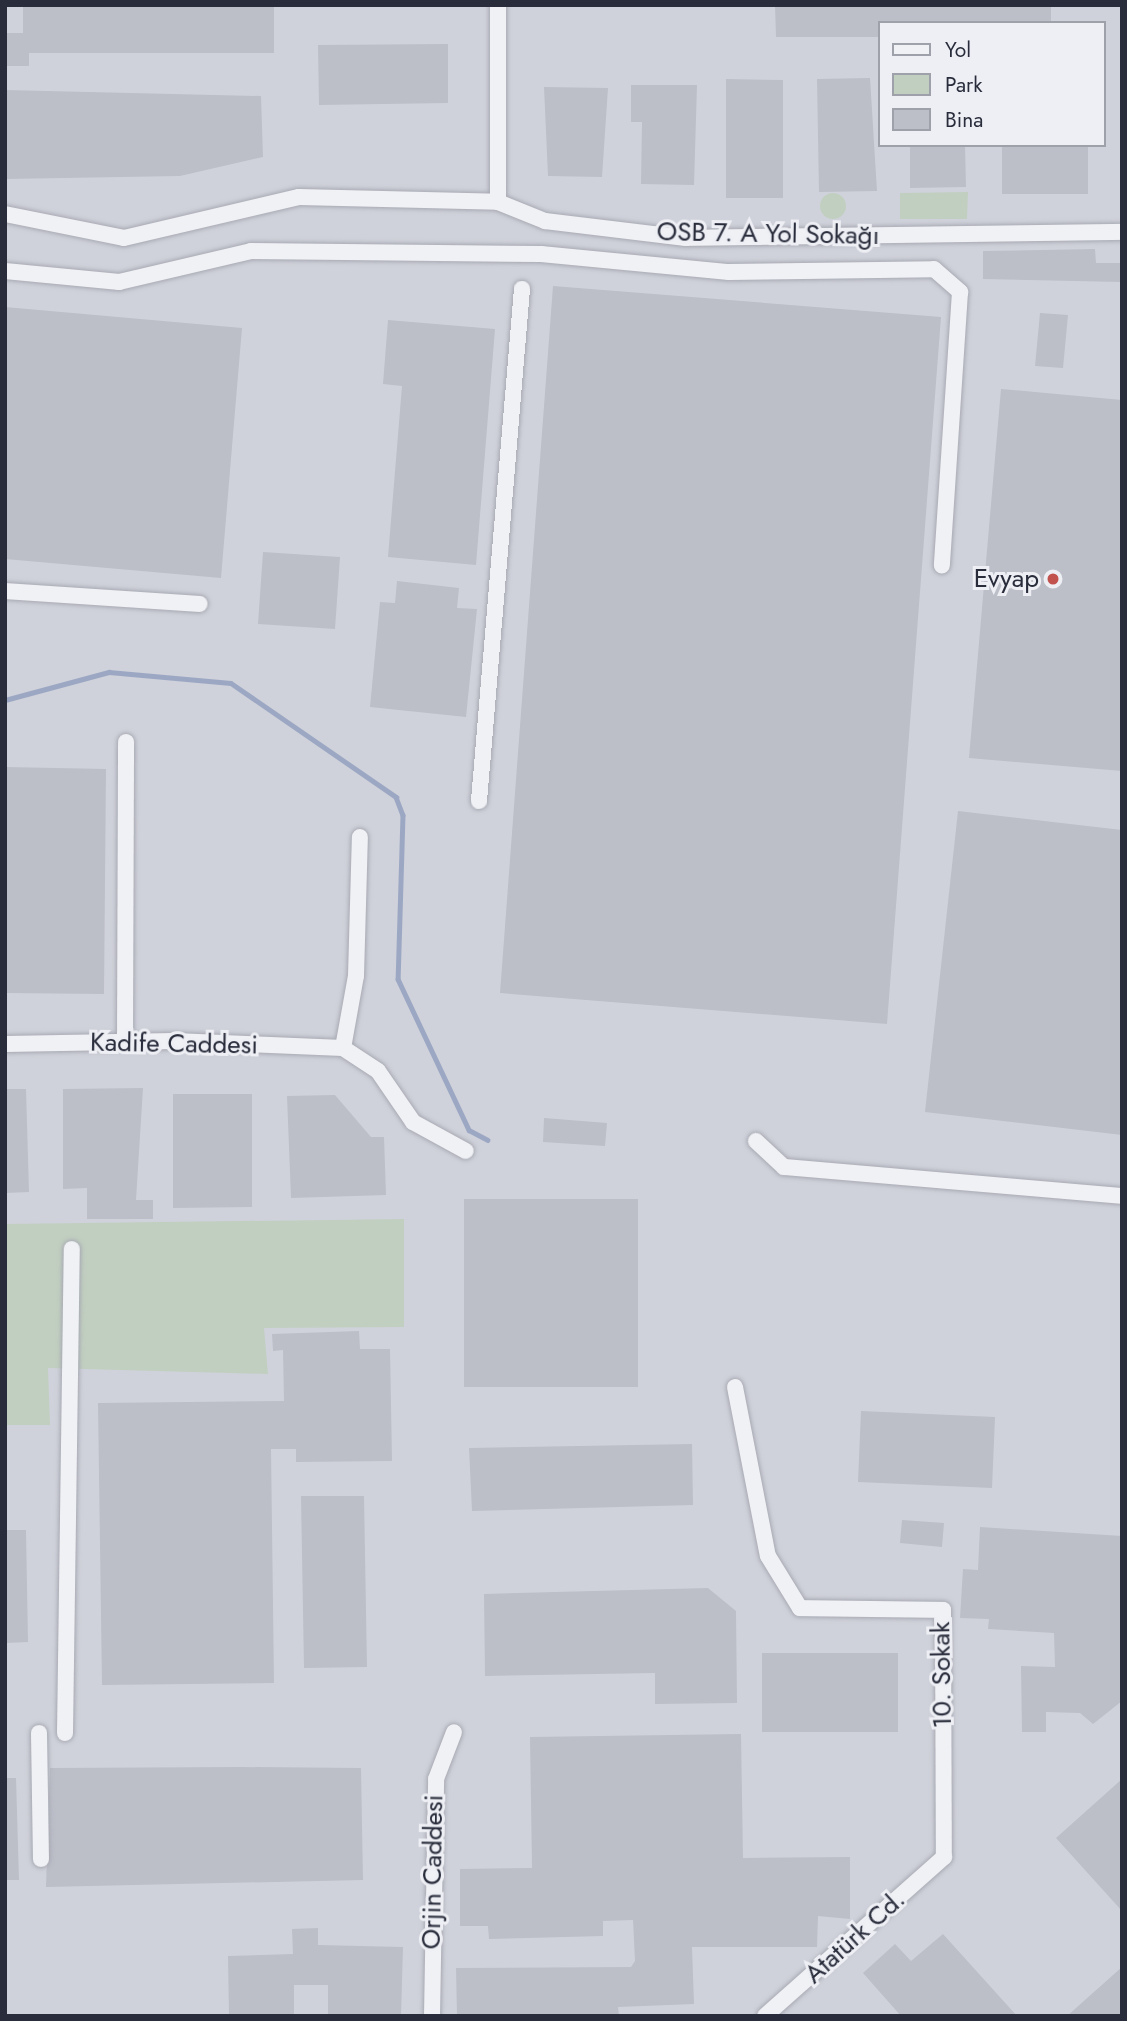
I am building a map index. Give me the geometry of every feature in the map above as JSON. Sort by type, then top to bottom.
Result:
[{"type":"street","points":[[498,5],[498,202]]},
{"type":"street","name":"OSB 7. A Yol Sokağı","points":[[5,214],[124,238],[299,197],[498,202],[545,221],[686,238],[1122,232]]},
{"type":"street","points":[[5,271],[119,282],[251,251],[541,254],[729,272],[934,270],[960,292],[942,565]]},
{"type":"street","points":[[479,802],[522,289]]},
{"type":"street","points":[[5,590],[200,604]]},
{"type":"street","points":[[125,1042],[126,742]]},
{"type":"street","points":[[360,837],[356,976],[343,1048],[378,1071],[413,1122],[466,1151]]},
{"type":"street","name":"Kadife Caddesi","points":[[5,1044],[125,1042],[343,1048]]},
{"type":"street","points":[[756,1141],[784,1167],[1122,1196]]},
{"type":"street","points":[[65,1733],[72,1249]]},
{"type":"street","name":"10. Sokak","points":[[735,1387],[768,1556],[800,1608],[943,1610],[944,1857]]},
{"type":"street","name":"Orjin Caddesi","points":[[432,2016],[436,1779],[454,1732]]},
{"type":"street","points":[[40,1733],[41,1859]]},
{"type":"street","name":"Atatürk Cd.","points":[[765,2016],[944,1857]]},
{"type":"shaded area","points":[[5,5],[1122,5],[1122,2016],[5,2016]]},
{"type":"green space","points":[[968,192],[967,219],[900,219],[900,193]]},
{"type":"green space","points":[[833,193],[842,197],[846,206],[842,215],[833,219],[824,215],[820,206],[824,197]]},
{"type":"green space","points":[[404,1219],[404,1327],[264,1328],[268,1374],[48,1368],[50,1425],[5,1425],[5,1224]]},
{"type":"building","points":[[23,5],[274,5],[274,53],[29,53],[29,66],[5,66],[5,33],[23,33]]},
{"type":"building","points":[[775,5],[1051,5],[1051,21],[878,21],[878,37],[776,37]]},
{"type":"building","points":[[448,44],[448,103],[319,105],[318,45]]},
{"type":"building","points":[[870,78],[877,191],[819,192],[817,79]]},
{"type":"building","points":[[726,79],[783,80],[783,198],[726,198]]},
{"type":"building","points":[[631,85],[697,85],[694,185],[641,184],[642,122],[631,122]]},
{"type":"building","points":[[544,87],[608,88],[602,177],[548,176]]},
{"type":"building","points":[[5,90],[261,96],[263,157],[180,176],[5,179]]},
{"type":"building","points":[[910,147],[965,147],[966,187],[910,188]]},
{"type":"building","points":[[1002,147],[1088,147],[1088,194],[1002,194]]},
{"type":"building","points":[[1095,249],[1096,263],[1122,263],[1122,282],[983,279],[983,251]]},
{"type":"building","points":[[553,286],[941,317],[887,1024],[500,993]]},
{"type":"building","points":[[5,307],[242,328],[221,578],[5,559]]},
{"type":"building","points":[[1040,313],[1068,315],[1063,368],[1035,366]]},
{"type":"building","points":[[388,320],[495,329],[476,565],[388,557],[402,386],[383,384]]},
{"type":"building","name":"Evyap","points":[[1001,389],[1122,400],[1122,771],[969,758]]},
{"type":"building","points":[[263,552],[340,557],[335,629],[258,624]]},
{"type":"building","points":[[397,581],[459,588],[457,608],[477,609],[466,717],[370,707],[380,602],[395,603]]},
{"type":"building","points":[[5,767],[106,769],[104,994],[5,993]]},
{"type":"building","points":[[958,811],[1122,830],[1122,1135],[925,1112]]},
{"type":"building","points":[[143,1088],[136,1200],[153,1200],[153,1219],[87,1219],[87,1188],[63,1189],[63,1089]]},
{"type":"building","points":[[5,1089],[26,1089],[29,1192],[5,1193]]},
{"type":"building","points":[[173,1094],[252,1094],[252,1207],[173,1208]]},
{"type":"building","points":[[335,1095],[371,1137],[384,1137],[386,1195],[291,1198],[287,1096]]},
{"type":"building","points":[[544,1118],[607,1123],[605,1146],[543,1142]]},
{"type":"building","points":[[464,1199],[638,1199],[638,1387],[464,1387]]},
{"type":"building","points":[[359,1331],[360,1349],[390,1349],[392,1461],[296,1462],[296,1449],[271,1449],[274,1683],[102,1685],[98,1403],[284,1401],[283,1350],[273,1351],[272,1334]]},
{"type":"building","points":[[861,1411],[995,1417],[992,1488],[858,1482]]},
{"type":"building","points":[[692,1444],[693,1505],[472,1511],[469,1448]]},
{"type":"building","points":[[301,1496],[364,1496],[367,1667],[304,1668]]},
{"type":"building","points":[[902,1520],[944,1523],[942,1547],[900,1543]]},
{"type":"building","points":[[980,1527],[1122,1536],[1122,1701],[1093,1724],[1080,1713],[1046,1712],[1046,1732],[1022,1732],[1021,1666],[1055,1667],[1054,1633],[988,1629],[989,1619],[960,1618],[963,1569],[978,1570]]},
{"type":"building","points":[[5,1530],[26,1530],[28,1642],[5,1643]]},
{"type":"building","points":[[708,1588],[736,1611],[737,1703],[655,1704],[655,1673],[485,1676],[484,1594]]},
{"type":"building","points":[[762,1653],[898,1653],[898,1732],[762,1732]]},
{"type":"building","points":[[741,1734],[743,1858],[850,1857],[850,1919],[818,1916],[817,1947],[692,1947],[694,2004],[618,2007],[619,2016],[457,2016],[456,1968],[631,1967],[635,1961],[633,1920],[603,1921],[603,1936],[489,1939],[488,1926],[460,1926],[460,1869],[532,1868],[530,1737]]},
{"type":"building","points":[[50,1768],[361,1768],[363,1880],[46,1887]]},
{"type":"building","points":[[5,1778],[16,1778],[19,1880],[5,1880]]},
{"type":"building","points":[[1122,1779],[1122,1911],[1056,1838]]},
{"type":"building","points":[[318,1928],[318,1945],[403,1947],[401,2016],[328,2016],[328,1985],[294,1985],[294,2016],[229,2016],[228,1956],[293,1954],[292,1929]]},
{"type":"building","points":[[943,1934],[1017,2016],[901,2016],[863,1973],[895,1944],[911,1961]]},
{"type":"building","points":[[1122,1967],[1122,2016],[1067,2016]]},
{"type":"waterway","points":[[5,700],[109,672],[231,683],[396,797],[403,815],[398,979],[469,1130],[488,1140]]},
{"type":"place","name":"Evyap","points":[[1053,579]]}]
